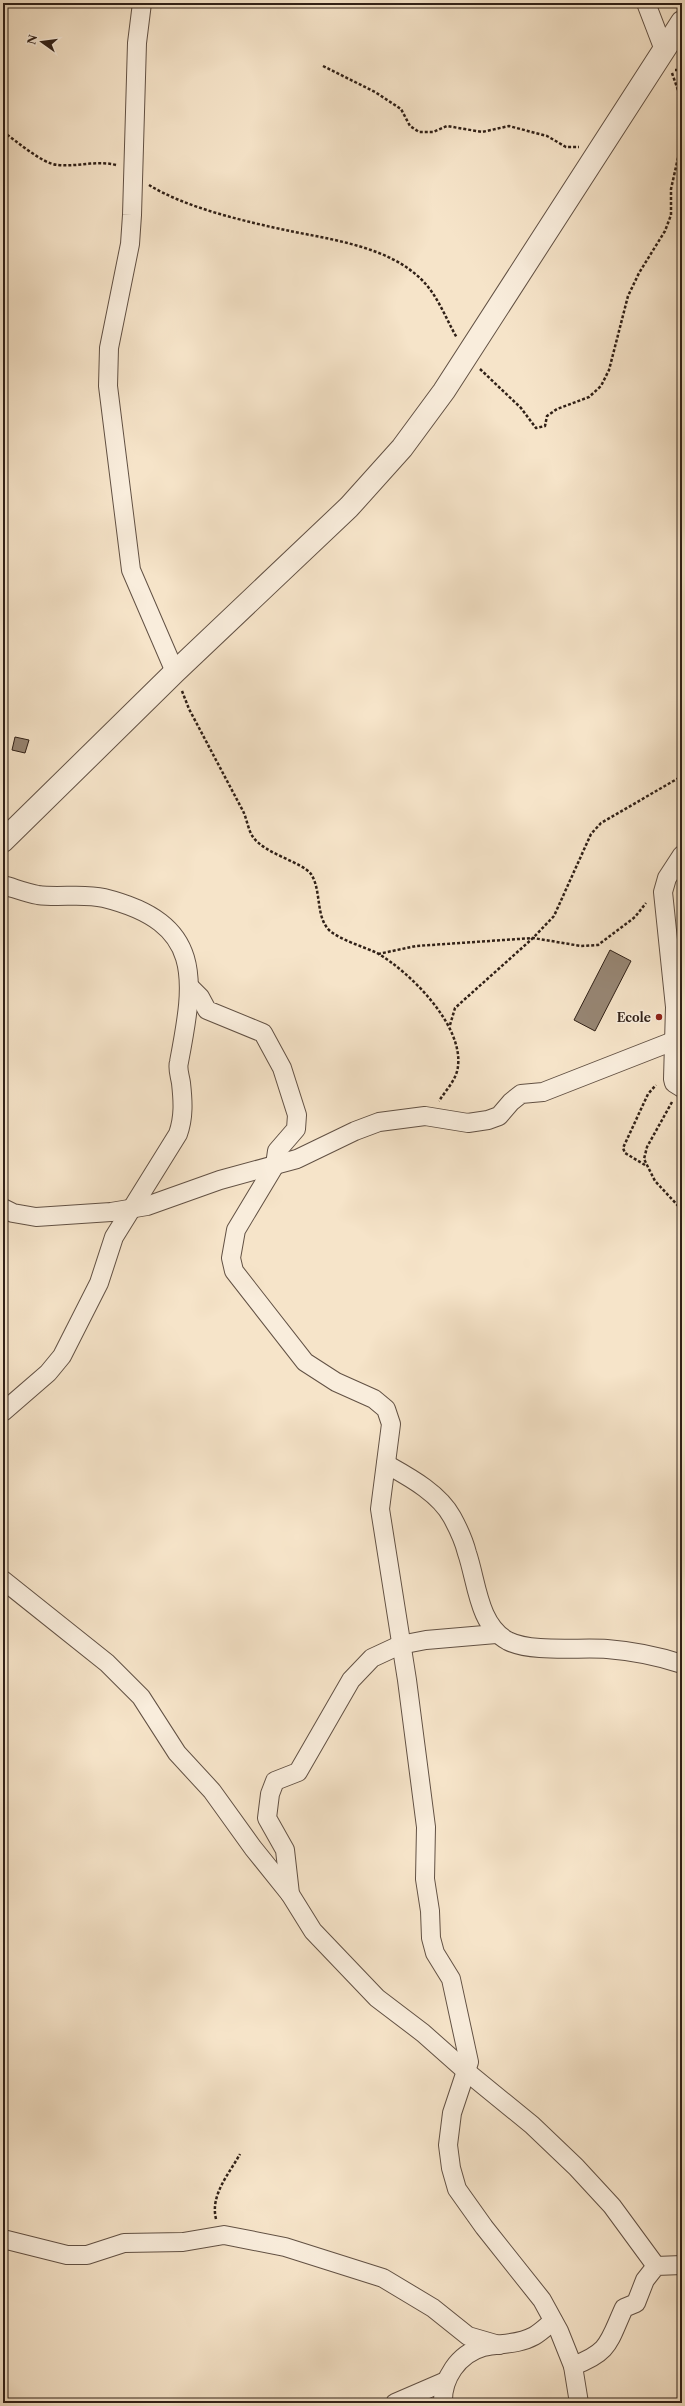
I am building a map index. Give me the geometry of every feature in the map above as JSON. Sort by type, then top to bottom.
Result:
[{"type":"street","points":[[142,3],[137,44],[130,244],[109,348],[108,386],[131,570],[175,672]]},
{"type":"street","points":[[646,3],[664,50]]},
{"type":"street","points":[[3,841],[175,672],[372,483],[402,448],[467,355],[682,22]]},
{"type":"street","points":[[678,1085],[672,972],[666,940],[663,892],[667,878],[682,854]]},
{"type":"street","points":[[3,884],[38,895],[103,898],[148,913],[168,928],[177,939],[186,961],[190,987],[178,1066],[183,1120],[178,1134],[114,1237],[99,1283],[62,1356],[48,1373],[3,1412]]},
{"type":"street","points":[[190,987],[200,997],[207,1010],[263,1033],[282,1068],[297,1115],[296,1129],[277,1151],[275,1165],[236,1230],[231,1258],[234,1271],[305,1362],[336,1382],[374,1399],[386,1409],[392,1424],[380,1509],[400,1645],[407,1680],[426,1827],[425,1878],[430,1911],[431,1938],[435,1954],[451,1979],[469,2062],[467,2072],[452,2113],[448,2145],[451,2168],[457,2189],[484,2227],[542,2300],[573,2366],[579,2403]]},
{"type":"street","points":[[3,1208],[13,1213],[36,1217],[131,1209],[147,1206],[220,1180],[297,1159],[355,1130],[379,1122],[425,1116],[468,1123],[488,1120],[499,1116],[511,1102],[521,1094],[543,1092],[676,1040]]},
{"type":"street","points":[[386,1464],[441,1502],[452,1516],[467,1552],[482,1608],[496,1634],[510,1642],[544,1648],[608,1650],[665,1658],[682,1664]]},
{"type":"street","points":[[3,1580],[107,1664],[141,1697],[177,1753],[212,1791],[253,1848],[290,1894],[313,1930],[377,1998],[423,2033],[467,2072],[532,2125],[576,2167],[612,2206],[639,2247],[656,2266]]},
{"type":"street","points":[[290,1894],[285,1850],[267,1818],[270,1794],[275,1781],[298,1772],[351,1680],[372,1658],[400,1645],[426,1640],[496,1634]]},
{"type":"street","points":[[3,2239],[67,2255],[86,2255],[124,2243],[184,2242],[224,2235],[285,2247],[383,2278],[432,2308],[468,2336],[499,2345]]},
{"type":"street","points":[[573,2366],[594,2358],[606,2348],[624,2308],[636,2303],[645,2280],[656,2266],[682,2265]]},
{"type":"street","points":[[443,2403],[442,2390],[460,2360],[481,2348],[533,2336],[553,2321]]},
{"type":"street","points":[[395,2403],[446,2382]]},
{"type":"path","points":[[664,50],[682,103]]},
{"type":"path","points":[[323,66],[375,92],[401,109],[410,126],[419,132],[433,132],[447,126],[482,132],[509,126],[547,136],[566,146],[601,147]]},
{"type":"path","points":[[3,132],[44,160],[57,166],[102,162],[120,166],[162,192],[223,214],[364,246],[407,268],[423,281],[433,294],[467,355],[521,408],[536,428],[545,426],[547,416],[557,409],[589,397],[601,386],[608,370],[628,296],[638,273],[665,232],[671,215],[671,189],[680,149],[680,98],[682,92]]},
{"type":"path","points":[[175,672],[189,710],[245,815],[252,836],[263,847],[310,873],[315,883],[325,925],[332,932],[378,954],[416,984],[438,1008],[449,1026],[457,1050],[458,1065],[456,1075],[439,1101],[425,1116]]},
{"type":"path","points":[[449,1026],[455,1008],[533,938],[554,916],[590,834],[601,823],[682,776]]},
{"type":"path","points":[[378,954],[416,946],[533,938],[581,946],[598,945],[635,917],[649,900]]},
{"type":"path","points":[[645,1165],[625,1153],[625,1142],[648,1094],[656,1084],[678,1085],[647,1147],[644,1160],[645,1165],[655,1181],[682,1210]]},
{"type":"path","points":[[224,2235],[217,2225],[214,2210],[216,2196],[240,2154]]},
{"type":"building","points":[[15,737],[29,740],[25,753],[12,750]]},
{"type":"building","points":[[610,950],[631,961],[595,1031],[574,1020]]},
{"type":"place","name":"Ecole","points":[[659,1017]]}]
